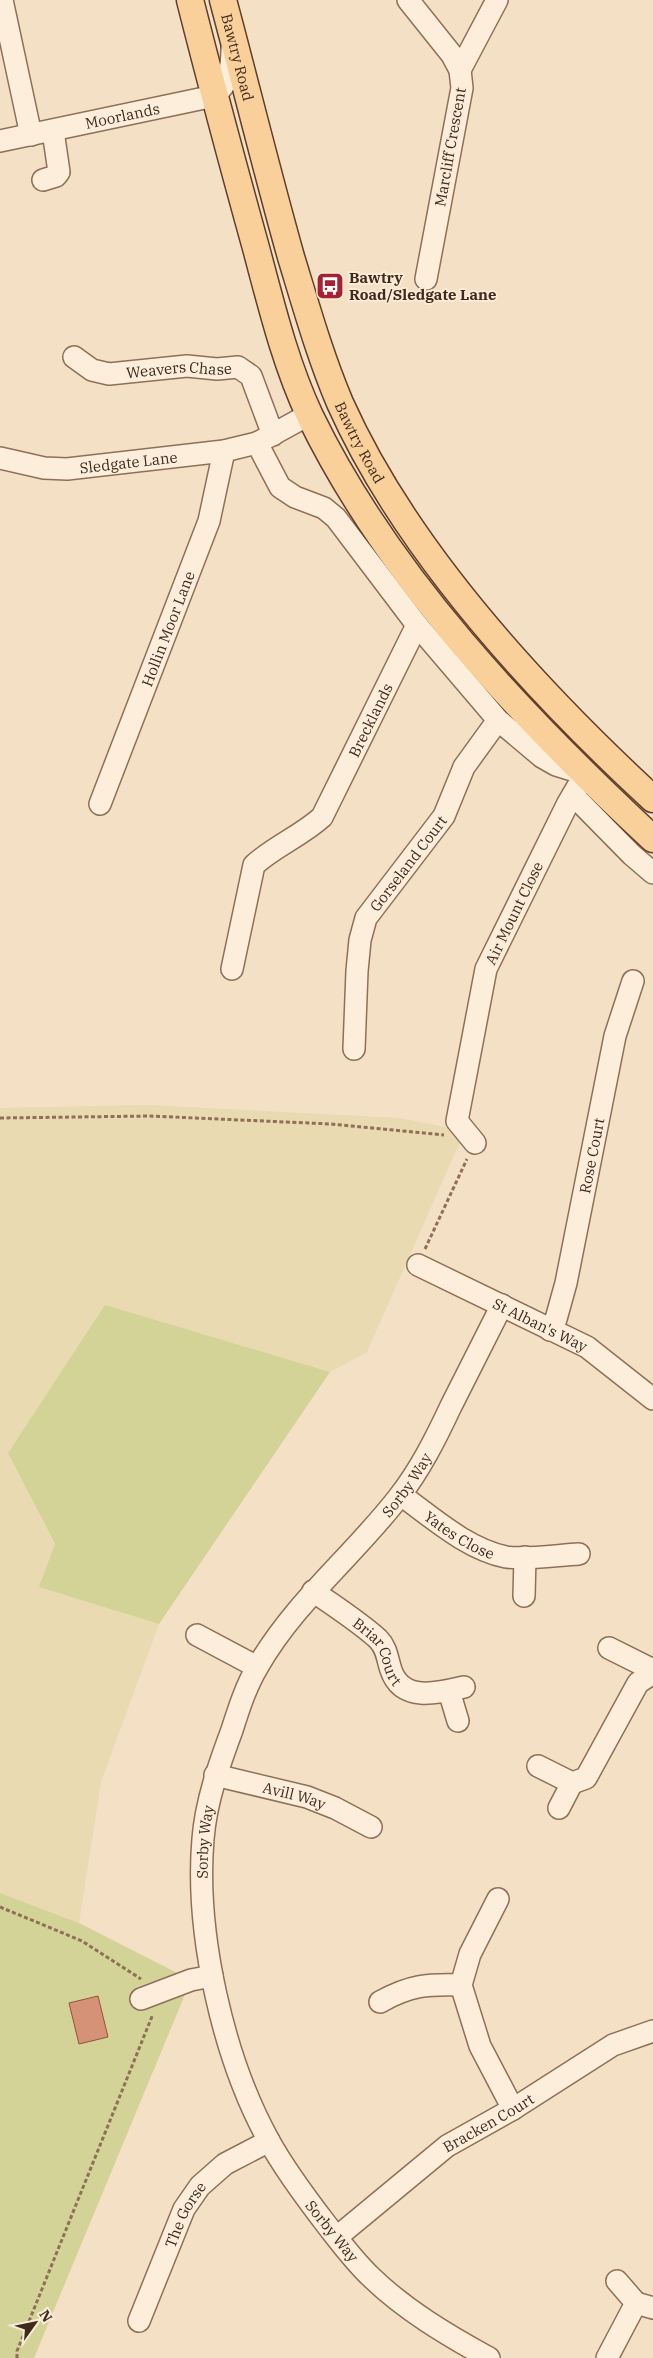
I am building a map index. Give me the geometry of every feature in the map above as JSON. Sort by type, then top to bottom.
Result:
[{"type":"main road","points":[[190,0],[247,217],[286,351],[310,414],[370,521],[417,585],[526,716],[579,785],[653,838]]},
{"type":"main road","name":"Bawtry Road","points":[[223,0],[307,310],[341,404],[397,508],[483,622],[559,707],[653,799]]},
{"type":"main road","points":[[247,217],[241,148],[246,141],[259,137]]},
{"type":"street","points":[[2,0],[31,135]]},
{"type":"street","name":"Marcliff Crescent","points":[[408,0],[452,55],[460,70],[462,88],[426,279]]},
{"type":"street","points":[[460,70],[497,0]]},
{"type":"street","points":[[214,96],[224,87],[229,76],[232,61],[232,34]]},
{"type":"street","name":"Moorlands","points":[[0,141],[214,96]]},
{"type":"street","points":[[43,180],[56,176],[59,172],[53,131]]},
{"type":"street","name":"Weavers Chase","points":[[74,357],[92,370],[109,374],[187,366],[217,369],[238,367],[248,372],[254,380],[265,439]]},
{"type":"street","points":[[310,414],[265,439],[280,486],[295,496],[324,508],[336,518],[417,625],[498,720],[579,785],[632,856],[653,873]]},
{"type":"street","name":"Sledgate Lane","points":[[0,458],[44,468],[67,469],[224,451],[265,439]]},
{"type":"street","name":"Hollin Moor Lane","points":[[100,804],[209,521],[224,451]]},
{"type":"street","name":"Brecklands","points":[[232,968],[254,865],[263,857],[305,832],[322,817],[417,625]]},
{"type":"street","name":"Gorseland Court","points":[[354,1049],[357,971],[360,940],[366,918],[444,816],[464,767],[498,720]]},
{"type":"street","name":"Air Mount Close","points":[[457,1121],[486,969],[579,785]]},
{"type":"street","name":"Rose Court","points":[[550,1330],[556,1318],[566,1283],[615,1036],[632,981]]},
{"type":"street","points":[[457,1121],[475,1143]]},
{"type":"street","name":"St Alban's Way","points":[[418,1265],[587,1347],[653,1399]]},
{"type":"street","name":"Sorby Way","points":[[489,2358],[404,2306],[369,2275],[302,2193],[269,2141],[240,2074],[212,1976],[203,1921],[202,1875],[203,1838],[215,1775],[242,1700],[257,1667],[296,1610],[313,1590],[348,1556],[401,1495],[433,1443],[502,1305]]},
{"type":"street","name":"Yates Close","points":[[401,1495],[471,1544],[508,1557],[579,1554]]},
{"type":"street","points":[[524,1596],[525,1557]]},
{"type":"street","name":"Briar Court","points":[[313,1590],[379,1640],[387,1652],[394,1678],[403,1686],[413,1692],[425,1694],[456,1689],[458,1722]]},
{"type":"street","points":[[197,1635],[257,1667]]},
{"type":"street","points":[[559,1808],[572,1783],[586,1778],[638,1683],[653,1671],[609,1648]]},
{"type":"street","points":[[538,1766],[572,1783]]},
{"type":"street","name":"Avill Way","points":[[215,1775],[307,1797],[335,1808],[371,1827]]},
{"type":"street","points":[[498,1899],[470,1954],[461,1986],[480,2046],[512,2109]]},
{"type":"street","points":[[141,1999],[191,1980],[212,1976]]},
{"type":"street","points":[[380,2002],[400,1990],[423,1986],[461,1986]]},
{"type":"street","name":"Bracken Court","points":[[337,2237],[447,2146],[512,2109],[613,2045],[653,2031]]},
{"type":"street","name":"The Gorse","points":[[139,2321],[184,2209],[200,2186],[225,2164],[269,2141]]},
{"type":"street","points":[[606,2358],[644,2306],[617,2281]]},
{"type":"path","points":[[0,1118],[150,1116],[331,1124],[444,1135],[457,1121]]},
{"type":"path","points":[[418,1265],[475,1143]]},
{"type":"path","points":[[0,1907],[82,1941],[162,1992],[17,2350],[17,2358]]},
{"type":"shaded area","points":[[147,1105],[400,1118],[450,1128],[463,1135],[367,1352],[330,1372],[105,1306],[8,1453],[55,1545],[40,1587],[159,1624],[101,1782],[79,1923],[0,1893],[0,1108]]},
{"type":"shaded area","points":[[105,1305],[330,1372],[159,1624],[39,1587],[55,1544],[8,1453]]},
{"type":"shaded area","points":[[0,1893],[79,1923],[191,1980],[34,2358],[0,2358]]},
{"type":"building","points":[[98,1996],[108,2037],[79,2044],[69,2003]]},
{"type":"place","name":"Bawtry Road/Sledgate Lane","points":[[330,286]]}]
